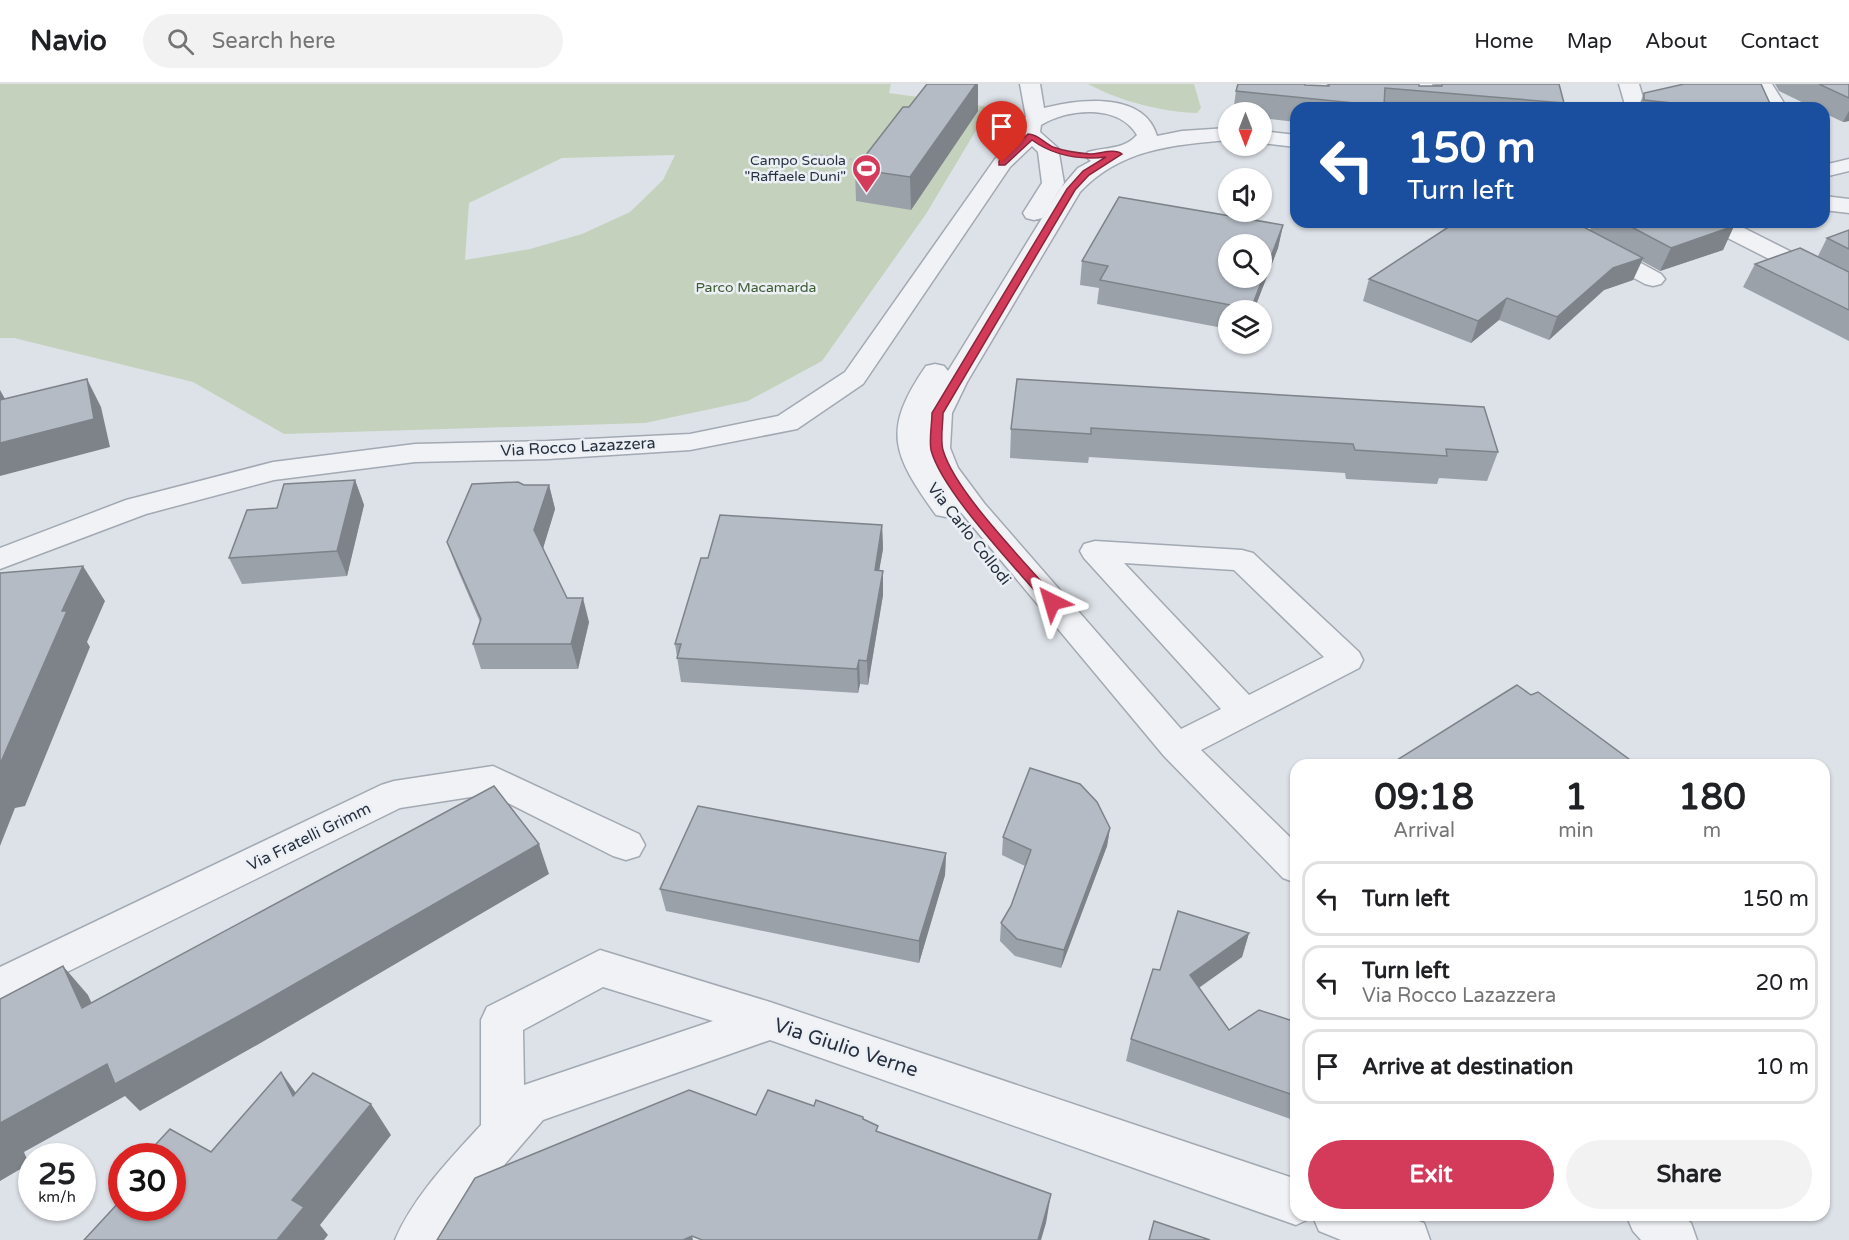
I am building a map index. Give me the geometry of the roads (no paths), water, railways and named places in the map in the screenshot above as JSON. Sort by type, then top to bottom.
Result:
[{"type":"street","name":"Via Carlo Collodi","points":[[1030,84],[1052,142],[1053,183],[944,355],[918,403],[913,413],[910,448],[919,470],[952,517],[1115,712],[1176,747]]},
{"type":"street","points":[[1422,84],[1424,102]]},
{"type":"street","points":[[1629,84],[1634,102]]},
{"type":"street","points":[[1762,84],[1773,102]]},
{"type":"street","points":[[1077,89],[1100,105]]},
{"type":"street","points":[[1218,132],[1138,118],[1119,109],[1100,105],[1060,106],[1052,142],[1128,150],[1182,137],[1218,135]]},
{"type":"street","points":[[1128,150],[1147,135],[1145,126],[1138,118]]},
{"type":"street","points":[[1272,138],[1290,140]]},
{"type":"street","name":"Via Rocco Lazazzera","points":[[0,559],[136,507],[273,471],[415,453],[548,450],[690,441],[787,423],[854,378],[1002,163],[1052,142]]},
{"type":"street","name":"Via Carlo Collodi","points":[[1128,150],[1086,173],[1071,189],[938,413],[936,448],[944,469],[974,510],[1176,747],[1290,861]]},
{"type":"street","points":[[1830,170],[1849,165]]},
{"type":"street","points":[[1559,228],[1653,279]]},
{"type":"street","points":[[1726,228],[1849,290]]},
{"type":"street","points":[[1176,747],[1347,660],[1242,560],[1095,551],[1244,712]]},
{"type":"street","name":"Via Fratelli Grimm","points":[[0,987],[394,795],[493,780],[626,845]]},
{"type":"street","points":[[503,1132],[502,1020],[600,968],[770,1021]]},
{"type":"street","name":"Via Giulio Verne","points":[[418,1240],[463,1178],[528,1104],[770,1021],[1290,1200]]},
{"type":"street","points":[[1352,1221],[1407,1240]]},
{"type":"street","points":[[1655,1221],[1674,1240]]},
{"type":"place","name":"Campo Scuola \"Raffaele Duni\"","points":[[867,194]]},
{"type":"park label","name":"Parco Macamarda","points":[[756,287]]}]
